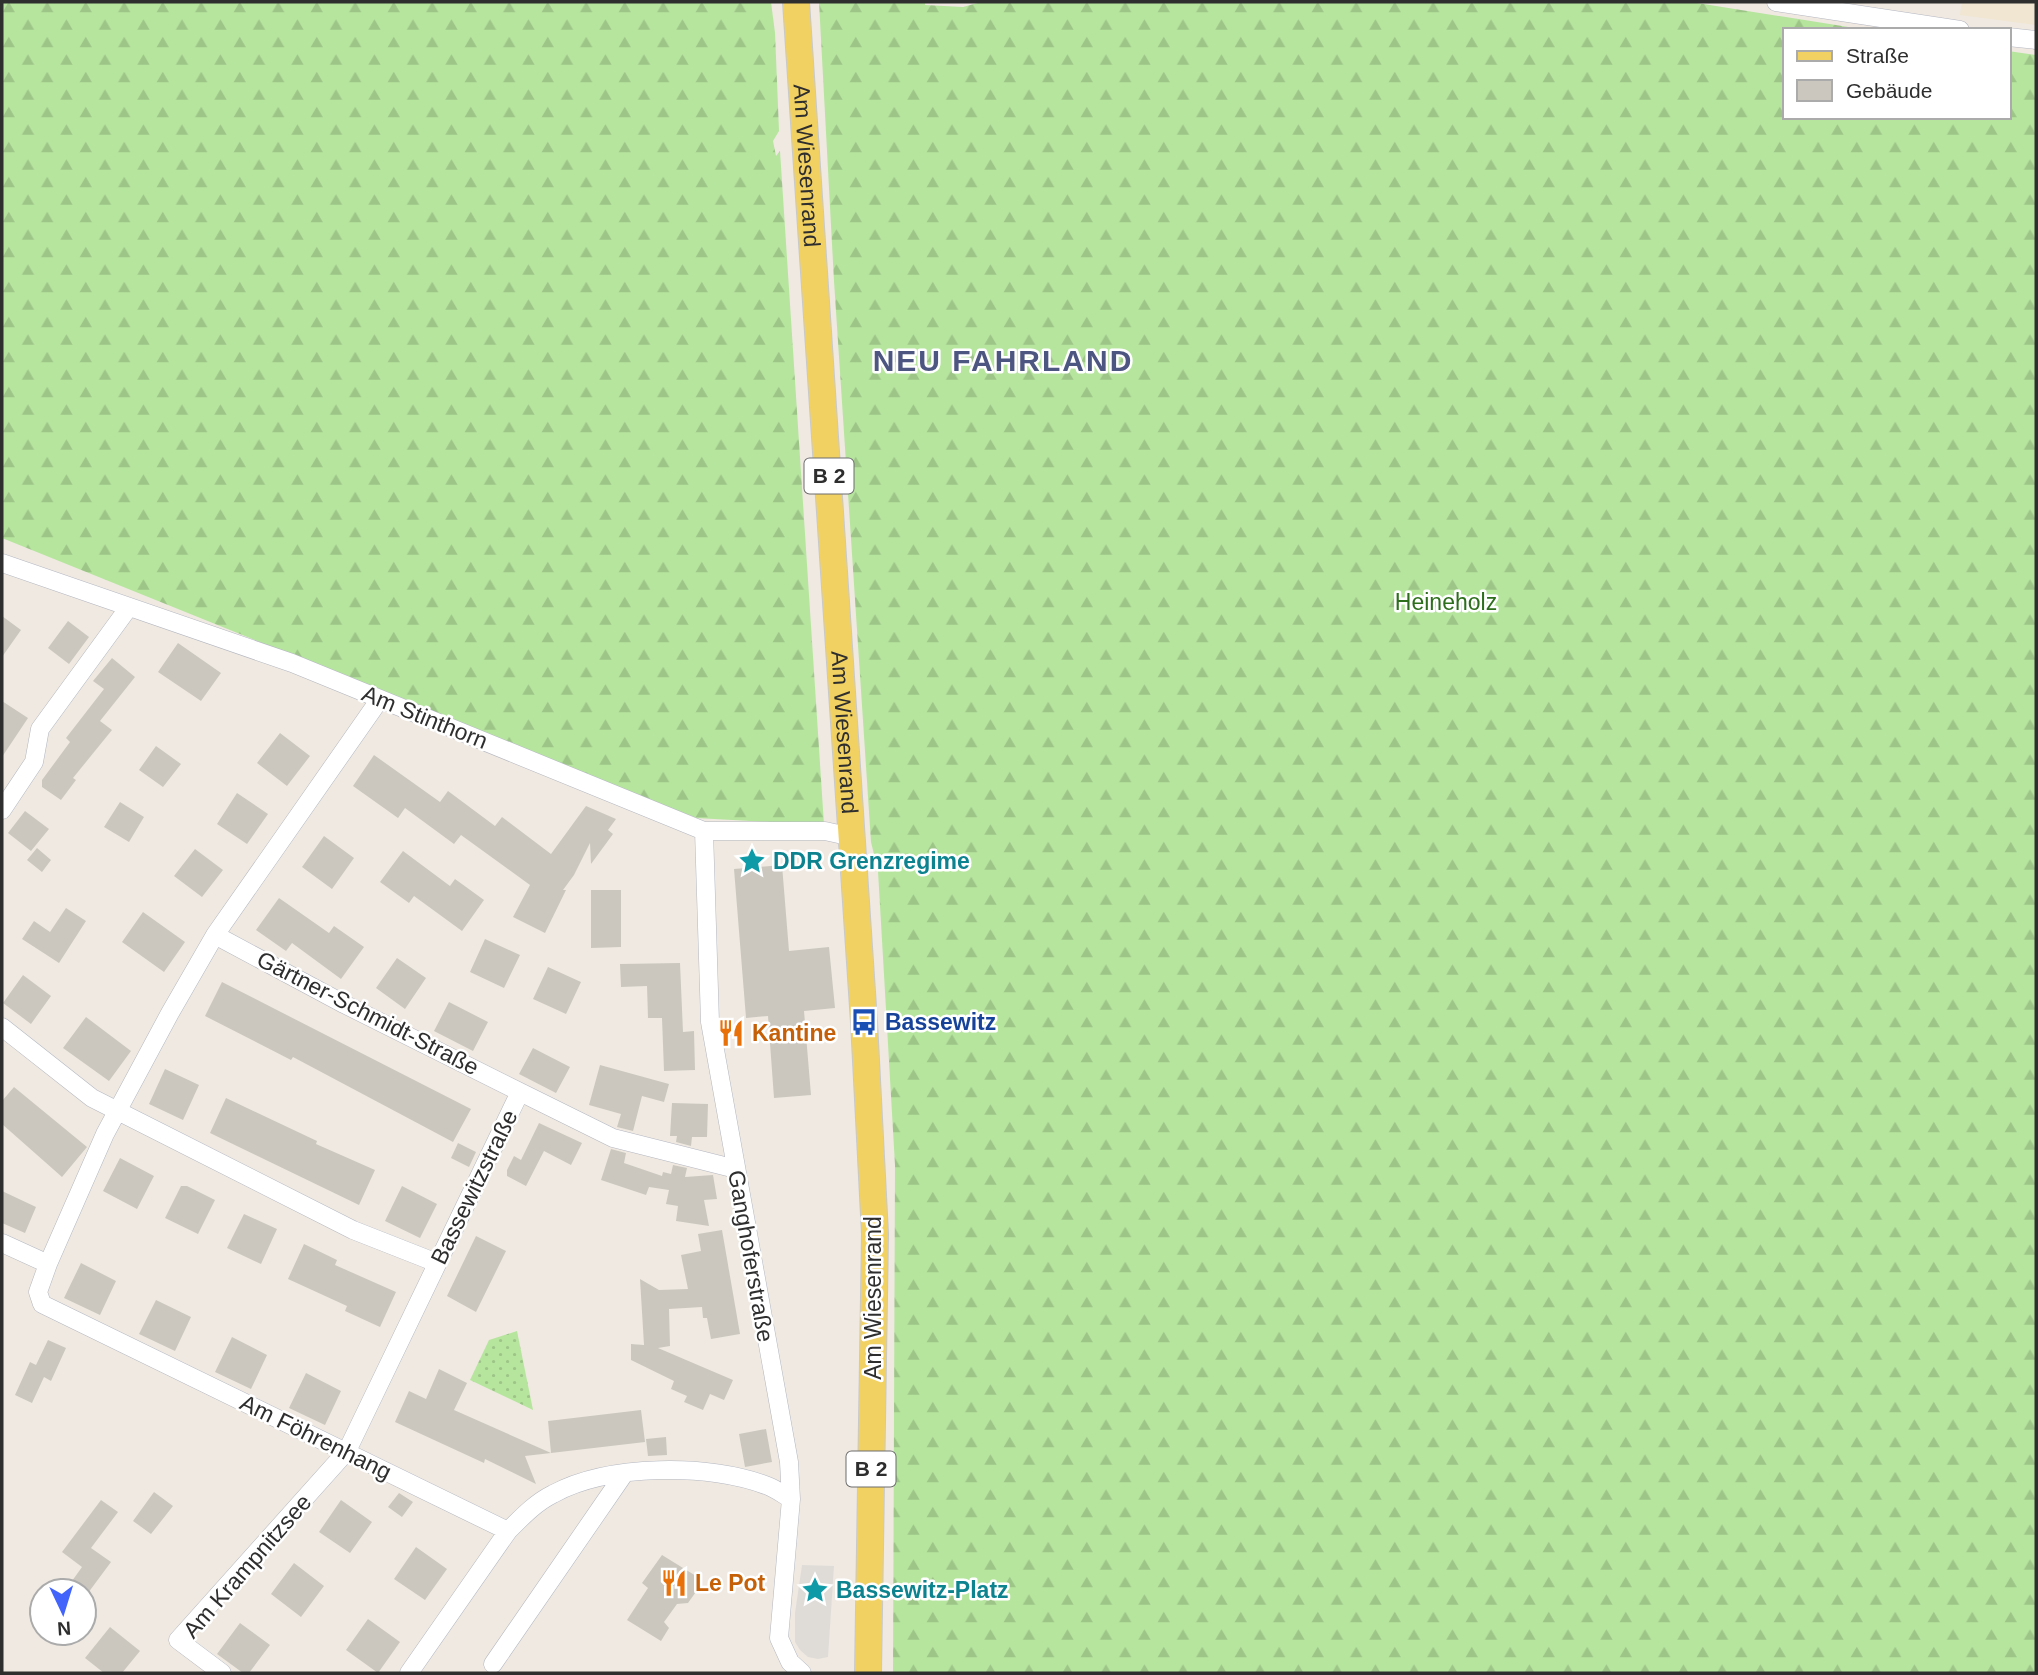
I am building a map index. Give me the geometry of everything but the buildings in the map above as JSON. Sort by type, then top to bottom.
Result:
[{"type":"main road","name":"Am Wiesenrand","points":[[796,2],[852,836],[875,1234],[868,1673]]},
{"type":"street","points":[[1776,2],[1947,28]]},
{"type":"street","points":[[2010,37],[2036,40]]},
{"type":"street","name":"Am Stinthorn","points":[[2,563],[292,663],[705,831],[825,831],[852,836]]},
{"type":"street","points":[[2,810],[34,762],[40,729],[129,607]]},
{"type":"street","points":[[118,1112],[215,935],[380,699]]},
{"type":"street","name":"Ganghoferstraße","points":[[705,831],[710,1022],[789,1462],[791,1499],[779,1637],[790,1662],[802,1673]]},
{"type":"street","name":"Gärtner-Schmidt-Straße","points":[[215,935],[344,1004],[520,1092]]},
{"type":"street","points":[[2,1027],[92,1098],[353,1230],[437,1263]]},
{"type":"street","name":"Bassewitzstraße","points":[[347,1451],[520,1092],[613,1138],[736,1169]]},
{"type":"street","name":"Am Föhrenhang","points":[[118,1112],[105,1134],[48,1264],[38,1292],[42,1304],[509,1531]]},
{"type":"street","points":[[2,1243],[48,1264]]},
{"type":"street","name":"Am Krampnitzsee","points":[[222,1673],[178,1640],[347,1451]]},
{"type":"street","points":[[409,1673],[509,1531],[531,1508],[554,1493],[591,1480],[624,1474],[677,1470],[716,1473],[769,1486],[791,1499]]},
{"type":"street","points":[[493,1664],[624,1474]]},
{"type":"shaded area","points":[[1962,2],[2036,2],[2036,25],[1960,15]]},
{"type":"shaded area","name":"Bassewitz-Platz","points":[[802,1565],[834,1566],[828,1657],[808,1657],[795,1642],[795,1613]]},
{"type":"green space","points":[[2,2],[771,2],[779,131],[773,141],[776,156],[780,151],[824,825],[696,818],[2,538]]},
{"type":"green space","name":"Heineholz","points":[[819,2],[925,2],[925,5],[963,7],[981,2],[1691,2],[1854,28],[1783,28],[1783,119],[2010,119],[2010,51],[2036,55],[2036,1673],[893,1673],[895,1165],[878,871],[871,842],[834,281]]},
{"type":"green space","points":[[517,1331],[533,1410],[470,1380],[489,1340]]},
{"type":"place","name":"DDR Grenzregime","points":[[752,861]]},
{"type":"place","name":"Bassewitz","points":[[864,1022]]},
{"type":"place","name":"Kantine","points":[[731,1033]]},
{"type":"place","name":"Le Pot","points":[[674,1583]]},
{"type":"place","name":"Bassewitz-Platz","points":[[815,1590]]},
{"type":"district","name":"NEU FAHRLAND","points":[[1003,361]]}]
